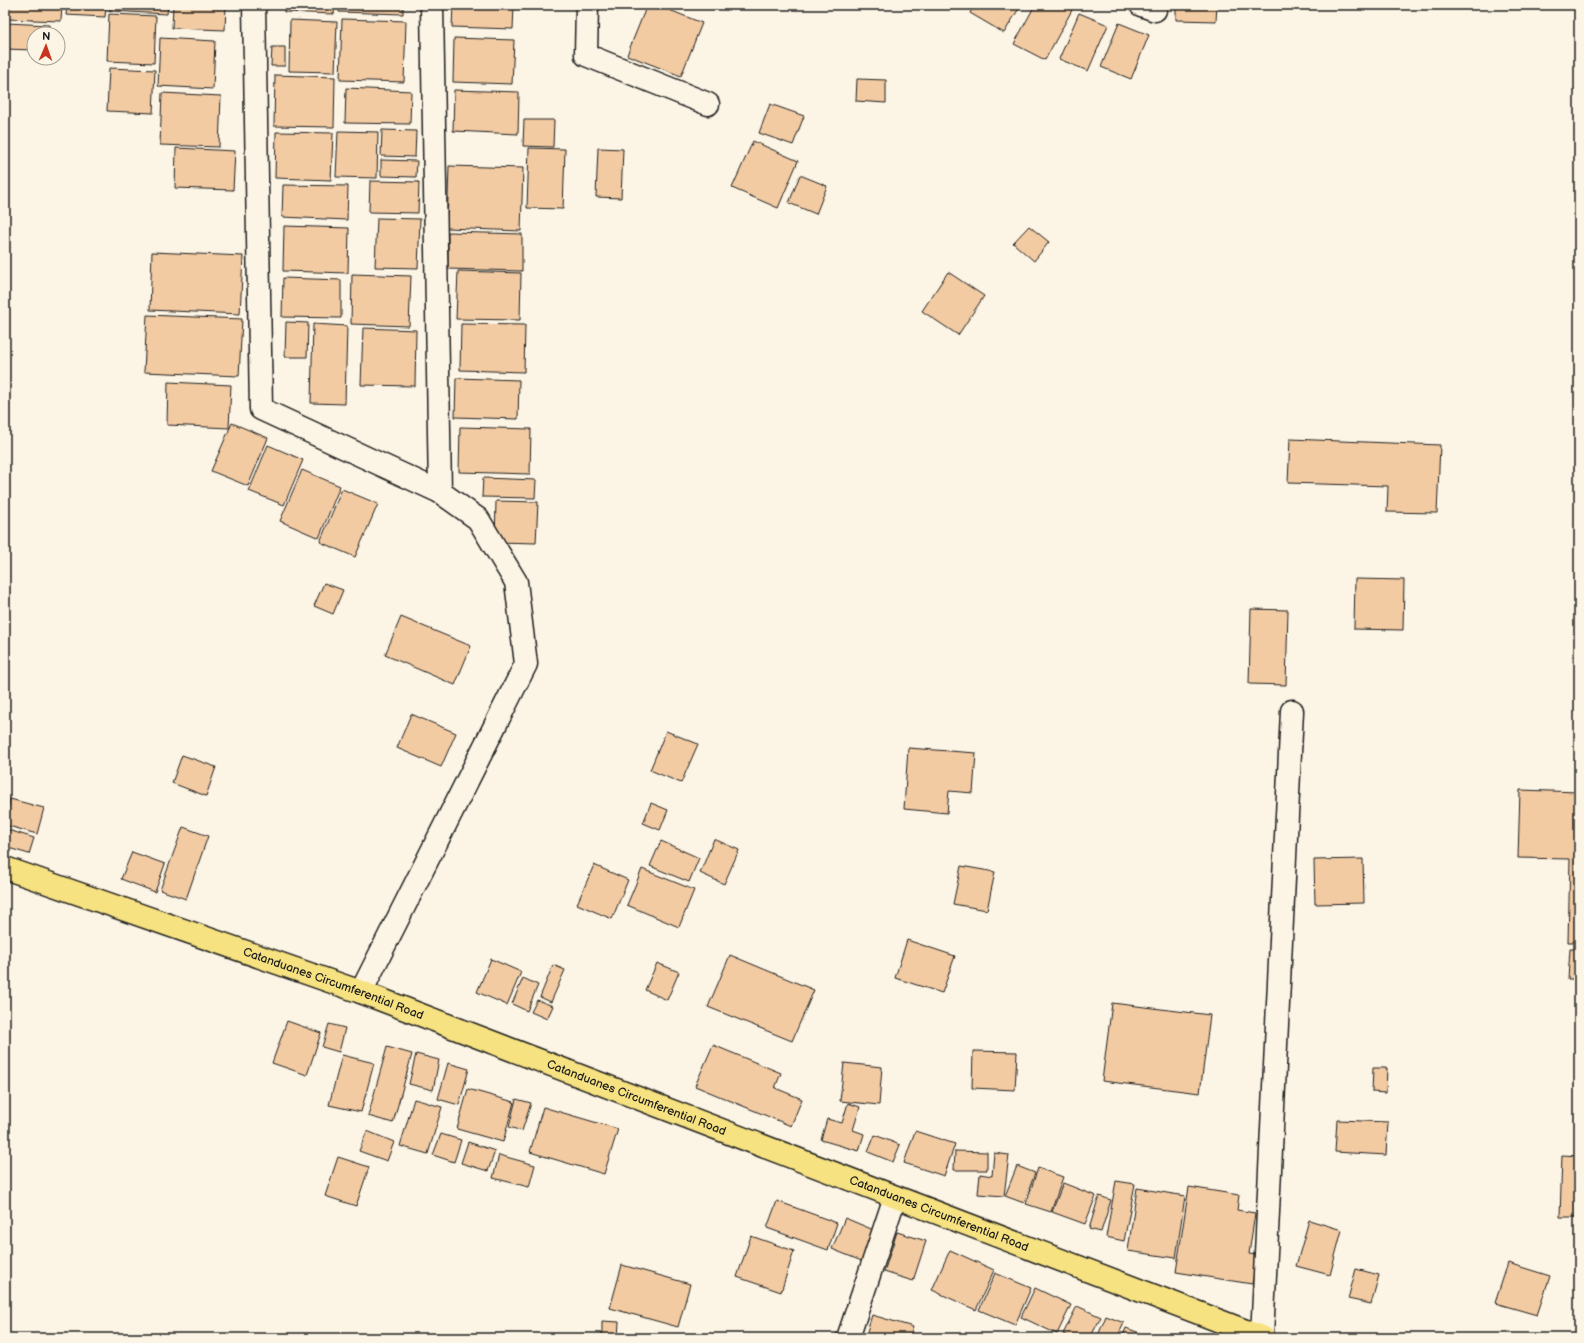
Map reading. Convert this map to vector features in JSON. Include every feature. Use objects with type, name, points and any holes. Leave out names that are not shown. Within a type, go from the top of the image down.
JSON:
[{"type":"main road","name":"Catanduanes Circumferential Road","points":[[5,868],[361,992],[1263,1338]]},
{"type":"street","points":[[254,5],[261,409],[440,492],[478,519],[516,582],[526,664],[361,992]]},
{"type":"street","points":[[432,5],[440,492]]},
{"type":"street","points":[[587,5],[586,55],[708,104]]},
{"type":"street","points":[[1141,5],[1155,10],[1155,5]]},
{"type":"street","points":[[1263,1338],[1292,711]]},
{"type":"street","points":[[848,1338],[895,1197]]},
{"type":"building","points":[[7,5],[62,5],[61,21],[7,19]]},
{"type":"building","points":[[67,5],[106,5],[105,17],[66,15]]},
{"type":"building","points":[[110,5],[168,5],[167,14],[110,11]]},
{"type":"building","points":[[173,5],[226,5],[225,30],[172,28]]},
{"type":"building","points":[[284,5],[335,5],[334,14],[284,12]]},
{"type":"building","points":[[339,5],[403,5],[403,14],[339,12]]},
{"type":"building","points":[[453,5],[514,5],[513,29],[452,27]]},
{"type":"building","points":[[647,5],[657,5],[702,23],[681,76],[627,55]]},
{"type":"building","points":[[974,5],[1021,5],[1004,33],[970,13]]},
{"type":"building","points":[[1035,5],[1063,5],[1072,10],[1045,60],[1014,44]]},
{"type":"building","points":[[1176,5],[1217,5],[1216,21],[1176,20]]},
{"type":"building","points":[[1079,13],[1108,25],[1088,71],[1059,59]]},
{"type":"building","points":[[109,14],[156,16],[154,63],[107,61]]},
{"type":"building","points":[[342,19],[406,21],[404,82],[340,80]]},
{"type":"building","points":[[290,20],[337,22],[335,72],[289,71]]},
{"type":"building","points":[[6,23],[49,25],[26,26],[26,50],[5,49]]},
{"type":"building","points":[[1119,23],[1149,35],[1131,79],[1101,67]]},
{"type":"building","points":[[160,38],[215,41],[213,89],[158,86]]},
{"type":"building","points":[[454,38],[514,40],[512,84],[453,82]]},
{"type":"building","points":[[272,47],[285,47],[285,66],[271,66]]},
{"type":"building","points":[[109,68],[155,70],[153,113],[107,111]]},
{"type":"building","points":[[275,75],[335,77],[334,127],[274,126]]},
{"type":"building","points":[[857,79],[886,80],[886,103],[856,101]]},
{"type":"building","points":[[346,88],[411,91],[410,124],[345,123]]},
{"type":"building","points":[[454,90],[519,92],[518,134],[453,131]]},
{"type":"building","points":[[162,93],[221,96],[219,147],[160,145]]},
{"type":"building","points":[[770,104],[804,116],[793,145],[759,133]]},
{"type":"building","points":[[524,120],[554,120],[553,147],[523,146]]},
{"type":"building","points":[[382,130],[416,131],[415,157],[381,156]]},
{"type":"building","points":[[338,131],[378,132],[377,178],[336,177]]},
{"type":"building","points":[[276,132],[333,133],[331,180],[275,178]]},
{"type":"building","points":[[753,141],[798,161],[778,208],[732,188]]},
{"type":"building","points":[[176,148],[235,151],[233,190],[175,188]]},
{"type":"building","points":[[529,148],[565,149],[563,209],[527,208]]},
{"type":"building","points":[[598,148],[623,149],[621,198],[596,197]]},
{"type":"building","points":[[381,160],[417,161],[416,177],[381,176]]},
{"type":"building","points":[[449,166],[523,168],[521,231],[447,228]]},
{"type":"building","points":[[800,175],[827,186],[816,214],[789,203]]},
{"type":"building","points":[[370,181],[419,182],[418,213],[369,212]]},
{"type":"building","points":[[283,185],[348,186],[347,220],[282,217]]},
{"type":"building","points":[[377,218],[420,219],[418,268],[375,267]]},
{"type":"building","points":[[284,226],[349,228],[348,273],[283,271]]},
{"type":"building","points":[[1029,226],[1049,242],[1034,261],[1013,243]]},
{"type":"building","points":[[448,232],[522,234],[522,271],[448,269]]},
{"type":"building","points":[[152,252],[243,256],[240,314],[150,310]]},
{"type":"building","points":[[458,271],[521,273],[520,320],[456,319]]},
{"type":"building","points":[[948,272],[984,296],[958,335],[922,311]]},
{"type":"building","points":[[352,274],[411,276],[409,326],[351,324]]},
{"type":"building","points":[[283,278],[341,280],[341,318],[282,317]]},
{"type":"building","points":[[147,315],[242,319],[239,376],[144,372]]},
{"type":"building","points":[[286,322],[308,323],[307,357],[285,357]]},
{"type":"building","points":[[313,324],[347,326],[345,404],[311,403]]},
{"type":"building","points":[[461,324],[525,325],[524,372],[460,370]]},
{"type":"building","points":[[363,328],[416,330],[415,386],[361,385]]},
{"type":"building","points":[[456,378],[519,380],[518,419],[455,417]]},
{"type":"building","points":[[168,382],[231,385],[229,428],[167,425]]},
{"type":"building","points":[[232,423],[268,438],[248,486],[211,471]]},
{"type":"building","points":[[460,427],[531,429],[530,474],[459,472]]},
{"type":"building","points":[[1290,439],[1440,445],[1437,513],[1387,512],[1388,486],[1288,483]]},
{"type":"building","points":[[268,445],[303,460],[284,505],[249,491]]},
{"type":"building","points":[[302,470],[340,486],[319,538],[280,521]]},
{"type":"building","points":[[483,478],[536,480],[535,498],[482,497]]},
{"type":"building","points":[[342,489],[378,504],[355,557],[320,542]]},
{"type":"building","points":[[496,501],[538,502],[536,543],[495,542]]},
{"type":"building","points":[[1355,579],[1404,580],[1403,630],[1354,629]]},
{"type":"building","points":[[324,583],[343,590],[333,614],[314,606]]},
{"type":"building","points":[[1251,609],[1288,610],[1286,685],[1249,684]]},
{"type":"building","points":[[401,617],[471,646],[455,685],[385,655]]},
{"type":"building","points":[[411,714],[456,733],[441,767],[397,748]]},
{"type":"building","points":[[666,731],[698,744],[681,783],[650,770]]},
{"type":"building","points":[[908,748],[976,753],[973,793],[949,791],[947,813],[904,809]]},
{"type":"building","points":[[182,755],[216,767],[206,796],[172,783]]},
{"type":"building","points":[[1520,790],[1579,792],[1579,942],[1568,942],[1570,859],[1518,858]]},
{"type":"building","points":[[10,799],[44,808],[37,834],[5,825]]},
{"type":"building","points":[[651,803],[668,810],[660,830],[643,823]]},
{"type":"building","points":[[183,827],[208,836],[186,899],[160,890]]},
{"type":"building","points":[[5,829],[34,838],[29,854],[5,847]]},
{"type":"building","points":[[714,839],[739,850],[724,884],[700,873]]},
{"type":"building","points":[[661,841],[699,858],[689,882],[650,866]]},
{"type":"building","points":[[132,852],[165,864],[155,892],[121,879]]},
{"type":"building","points":[[1363,859],[1364,903],[1315,904],[1314,860]]},
{"type":"building","points":[[594,865],[628,880],[612,919],[577,904]]},
{"type":"building","points":[[961,866],[995,872],[987,910],[953,904]]},
{"type":"building","points":[[642,869],[694,890],[679,927],[627,905]]},
{"type":"building","points":[[907,940],[955,956],[942,993],[895,978]]},
{"type":"building","points":[[1570,949],[1579,949],[1579,979],[1568,979]]},
{"type":"building","points":[[730,955],[814,990],[792,1041],[708,1007]]},
{"type":"building","points":[[491,959],[521,972],[507,1005],[477,992]]},
{"type":"building","points":[[657,963],[679,972],[667,1000],[645,990]]},
{"type":"building","points":[[553,965],[565,970],[551,1002],[540,997]]},
{"type":"building","points":[[523,978],[538,985],[527,1011],[512,1004]]},
{"type":"building","points":[[537,1000],[553,1006],[547,1019],[531,1012]]},
{"type":"building","points":[[1112,1003],[1210,1015],[1200,1093],[1102,1081]]},
{"type":"building","points":[[287,1021],[321,1033],[307,1075],[272,1063]]},
{"type":"building","points":[[329,1024],[345,1028],[339,1052],[322,1047]]},
{"type":"building","points":[[713,1045],[781,1073],[775,1088],[802,1099],[791,1126],[695,1086]]},
{"type":"building","points":[[387,1047],[412,1054],[393,1123],[368,1116]]},
{"type":"building","points":[[973,1051],[1017,1052],[1015,1090],[972,1088]]},
{"type":"building","points":[[416,1054],[439,1060],[433,1090],[409,1084]]},
{"type":"building","points":[[342,1055],[374,1063],[361,1112],[329,1105]]},
{"type":"building","points":[[448,1063],[469,1069],[459,1105],[438,1099]]},
{"type":"building","points":[[844,1063],[882,1067],[879,1105],[840,1101]]},
{"type":"building","points":[[1373,1068],[1387,1068],[1386,1093],[1372,1092]]},
{"type":"building","points":[[468,1089],[514,1102],[503,1142],[457,1129]]},
{"type":"building","points":[[414,1099],[442,1107],[428,1154],[400,1146]]},
{"type":"building","points":[[516,1099],[531,1103],[522,1131],[509,1127]]},
{"type":"building","points":[[848,1103],[860,1107],[853,1130],[864,1134],[859,1151],[821,1140],[827,1119],[842,1123]]},
{"type":"building","points":[[543,1107],[618,1129],[604,1174],[530,1152]]},
{"type":"building","points":[[1337,1120],[1388,1122],[1386,1155],[1335,1152]]},
{"type":"building","points":[[367,1131],[394,1142],[387,1161],[359,1151]]},
{"type":"building","points":[[915,1131],[955,1144],[944,1176],[904,1163]]},
{"type":"building","points":[[441,1134],[461,1140],[454,1162],[433,1155]]},
{"type":"building","points":[[875,1135],[900,1145],[893,1162],[868,1152]]},
{"type":"building","points":[[468,1142],[495,1151],[488,1171],[461,1163]]},
{"type":"building","points":[[955,1151],[987,1152],[987,1170],[954,1170]]},
{"type":"building","points":[[994,1153],[1009,1155],[1004,1196],[978,1194],[980,1174],[992,1176]]},
{"type":"building","points":[[499,1155],[535,1165],[529,1187],[493,1178]]},
{"type":"building","points":[[1562,1155],[1579,1156],[1579,1217],[1560,1217]]},
{"type":"building","points":[[338,1157],[369,1167],[356,1206],[325,1196]]},
{"type":"building","points":[[1017,1166],[1035,1173],[1024,1203],[1005,1196]]},
{"type":"building","points":[[1038,1168],[1063,1177],[1051,1212],[1026,1204]]},
{"type":"building","points":[[1116,1181],[1135,1184],[1124,1241],[1106,1237]]},
{"type":"building","points":[[1063,1183],[1096,1196],[1085,1224],[1052,1212]]},
{"type":"building","points":[[1189,1187],[1239,1195],[1237,1210],[1255,1213],[1249,1254],[1257,1255],[1252,1284],[1176,1272]]},
{"type":"building","points":[[1137,1188],[1185,1196],[1176,1258],[1128,1251]]},
{"type":"building","points":[[1099,1196],[1111,1200],[1101,1232],[1089,1229]]},
{"type":"building","points":[[777,1201],[837,1223],[828,1250],[767,1228]]},
{"type":"building","points":[[845,1218],[876,1231],[864,1262],[832,1249]]},
{"type":"building","points":[[1309,1220],[1342,1230],[1330,1275],[1296,1266]]},
{"type":"building","points":[[897,1232],[926,1241],[913,1281],[884,1272]]},
{"type":"building","points":[[751,1236],[794,1251],[781,1292],[737,1277]]},
{"type":"building","points":[[950,1250],[994,1270],[976,1310],[932,1290]]},
{"type":"building","points":[[1508,1263],[1550,1276],[1537,1315],[1495,1303]]},
{"type":"building","points":[[622,1265],[690,1284],[678,1327],[610,1308]]},
{"type":"building","points":[[1356,1269],[1379,1275],[1371,1304],[1348,1299]]},
{"type":"building","points":[[995,1273],[1031,1288],[1015,1325],[979,1310]]},
{"type":"building","points":[[1035,1288],[1071,1305],[1057,1334],[1021,1317]]},
{"type":"building","points":[[1077,1306],[1101,1317],[1090,1338],[1070,1338],[1063,1334]]},
{"type":"building","points":[[872,1315],[913,1327],[910,1338],[865,1338]]},
{"type":"building","points":[[1106,1316],[1124,1323],[1117,1338],[1097,1338]]},
{"type":"building","points":[[602,1321],[619,1322],[618,1338],[602,1338]]},
{"type":"building","points":[[1126,1328],[1148,1336],[1148,1338],[1122,1338]]}]
